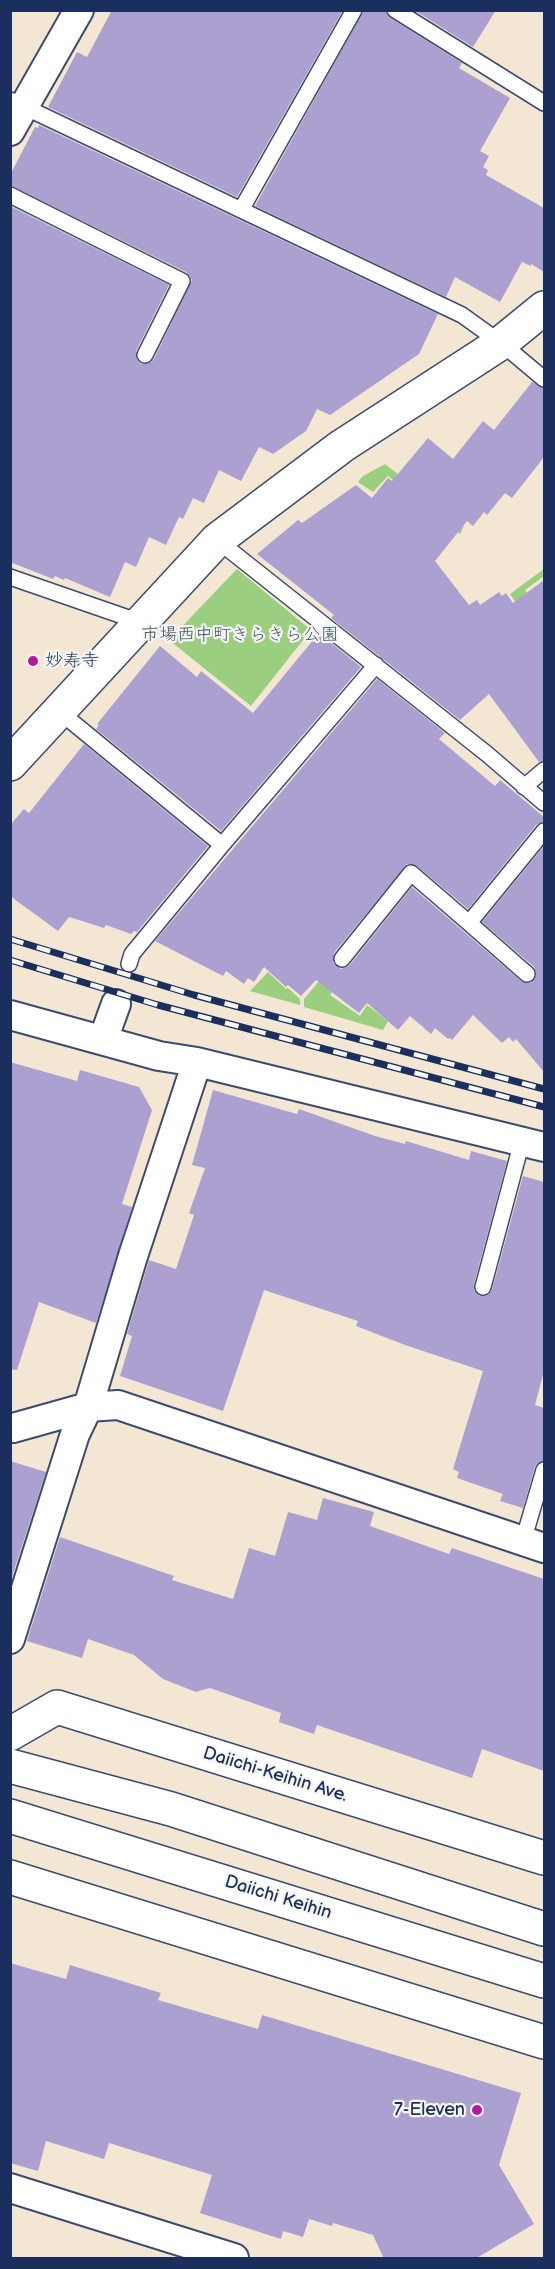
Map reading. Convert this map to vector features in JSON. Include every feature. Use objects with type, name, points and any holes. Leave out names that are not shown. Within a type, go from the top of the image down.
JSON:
[{"type":"main road","points":[[10,764],[217,540],[342,446],[501,343],[544,308]]},
{"type":"main road","name":"Daiichi-Keihin Ave.","points":[[10,1734],[57,1707],[544,1858]]},
{"type":"main road","points":[[10,1766],[171,1809],[544,1929]]},
{"type":"main road","name":"Daiichi Keihin","points":[[10,1816],[544,1982]]},
{"type":"main road","points":[[10,1877],[544,2042]]},
{"type":"street","points":[[10,131],[17,103],[79,10]]},
{"type":"street","points":[[103,1040],[116,1004]]},
{"type":"street","points":[[10,1015],[159,1056],[197,1062],[533,1144]]},
{"type":"street","points":[[10,1639],[75,1434],[88,1407],[197,1062]]},
{"type":"street","points":[[11,1426],[88,1407],[118,1405],[534,1545]]},
{"type":"street","points":[[10,2188],[234,2259]]},
{"type":"lane","points":[[241,210],[354,10]]},
{"type":"lane","points":[[395,10],[544,104]]},
{"type":"lane","points":[[17,103],[462,315],[501,343],[544,379]]},
{"type":"lane","points":[[10,195],[182,281],[146,355]]},
{"type":"lane","points":[[217,540],[376,665],[544,803]]},
{"type":"lane","points":[[10,577],[140,622]]},
{"type":"lane","points":[[129,964],[132,954],[222,845],[376,665]]},
{"type":"lane","points":[[60,712],[222,845]]},
{"type":"lane","points":[[524,787],[544,770]]},
{"type":"lane","points":[[468,923],[544,831]]},
{"type":"lane","points":[[342,959],[411,873],[527,974]]},
{"type":"lane","points":[[483,1287],[533,1144]]},
{"type":"lane","points":[[534,1545],[544,1470]]},
{"type":"green space","points":[[385,464],[464,526],[460,534],[388,476],[373,492],[358,482],[363,476]]},
{"type":"green space","name":"市場西中町きらきら公園","points":[[237,569],[311,630],[251,706],[169,640]]},
{"type":"green space","points":[[544,569],[544,576],[525,590],[535,605],[523,613],[510,594]]},
{"type":"green space","points":[[330,968],[343,975],[330,995],[360,1016],[367,1005],[388,1021],[383,1030],[304,1007],[304,999]]},
{"type":"green space","points":[[268,972],[300,999],[300,1005],[250,991]]},
{"type":"building","points":[[112,10],[343,10],[237,197],[48,107],[77,52],[87,57]]},
{"type":"building","points":[[364,10],[385,10],[390,18],[462,63],[459,68],[510,98],[480,151],[489,156],[483,167],[488,170],[486,175],[544,208],[544,272],[531,264],[531,266],[522,262],[500,302],[455,277],[446,297],[255,206]]},
{"type":"building","points":[[414,10],[496,10],[473,47]]},
{"type":"building","points":[[39,125],[438,314],[419,354],[330,415],[317,409],[306,431],[273,454],[259,447],[241,481],[219,470],[204,503],[193,498],[183,519],[179,517],[166,545],[149,537],[136,567],[125,562],[110,597],[65,578],[64,580],[55,576],[53,579],[10,562],[10,206],[169,285],[136,351],[137,360],[141,364],[150,363],[154,359],[192,280],[186,272],[10,185],[10,175],[35,127],[38,128]]},
{"type":"building","points":[[532,382],[544,388],[544,457],[512,498],[505,493],[487,515],[484,512],[473,526],[467,521],[435,561],[469,605],[477,600],[480,605],[499,592],[502,596],[506,593],[513,603],[544,580],[544,761],[539,762],[489,694],[460,720],[331,618],[334,615],[257,554],[298,520],[302,523],[356,485],[372,498],[388,478],[392,481],[428,438],[453,459],[483,421],[494,430]]},
{"type":"building","points":[[319,633],[361,667],[221,831],[96,729],[99,725],[97,724],[160,646],[197,677],[201,671],[253,713]]},
{"type":"building","points":[[377,679],[445,733],[439,739],[495,786],[500,780],[544,817],[544,821],[536,825],[468,909],[417,866],[407,864],[334,953],[333,963],[341,969],[349,966],[412,887],[521,981],[531,983],[536,976],[534,967],[482,922],[544,846],[544,1072],[516,1039],[513,1042],[509,1037],[502,1043],[473,1015],[452,1040],[435,1028],[431,1034],[410,1016],[398,1030],[367,1003],[359,1013],[316,980],[301,996],[288,985],[286,987],[264,967],[254,982],[248,978],[244,984],[226,971],[223,976],[155,941]]},
{"type":"building","points":[[84,744],[208,846],[137,932],[134,931],[131,934],[106,925],[104,928],[69,917],[58,931],[10,896],[10,825],[24,809],[29,813]]},
{"type":"building","points":[[10,1062],[77,1081],[80,1070],[139,1087],[152,1110],[122,1204],[132,1207],[96,1323],[39,1302],[17,1370],[10,1369]]},
{"type":"building","points":[[213,1090],[297,1114],[299,1109],[375,1136],[405,1144],[406,1141],[469,1160],[471,1151],[507,1161],[474,1284],[474,1290],[480,1296],[486,1296],[492,1290],[523,1176],[544,1182],[544,1371],[535,1405],[544,1408],[544,1461],[535,1467],[523,1508],[500,1501],[503,1494],[457,1478],[459,1472],[453,1469],[483,1371],[356,1326],[358,1321],[264,1290],[223,1411],[120,1376],[132,1336],[127,1334],[149,1260],[176,1269],[194,1215],[189,1213],[205,1168],[192,1165]]},
{"type":"building","points":[[10,1461],[46,1472],[10,1583]]},
{"type":"building","points":[[323,1498],[374,1512],[370,1526],[449,1554],[452,1548],[544,1579],[544,1771],[482,1749],[472,1778],[317,1725],[314,1734],[279,1722],[281,1713],[210,1688],[196,1692],[163,1679],[134,1655],[88,1639],[82,1658],[27,1641],[60,1537],[174,1576],[172,1580],[233,1599],[249,1548],[275,1556],[288,1512],[317,1520]]},
{"type":"building","points":[[10,1963],[66,1979],[70,1965],[161,1993],[158,2000],[258,2029],[262,2015],[521,2093],[499,2165],[534,2224],[475,2259],[384,2259],[373,2235],[333,2223],[332,2226],[309,2219],[303,2237],[283,2231],[281,2239],[200,2213],[212,2175],[109,2143],[104,2159],[46,2141],[38,2171],[10,2163]]},
{"type":"railway","points":[[10,939],[194,995],[544,1089]]},
{"type":"railway","points":[[10,960],[158,1005],[544,1107]]},
{"type":"place","name":"妙寿寺","points":[[33,661]]},
{"type":"place","name":"7-Eleven","points":[[477,2110]]}]
